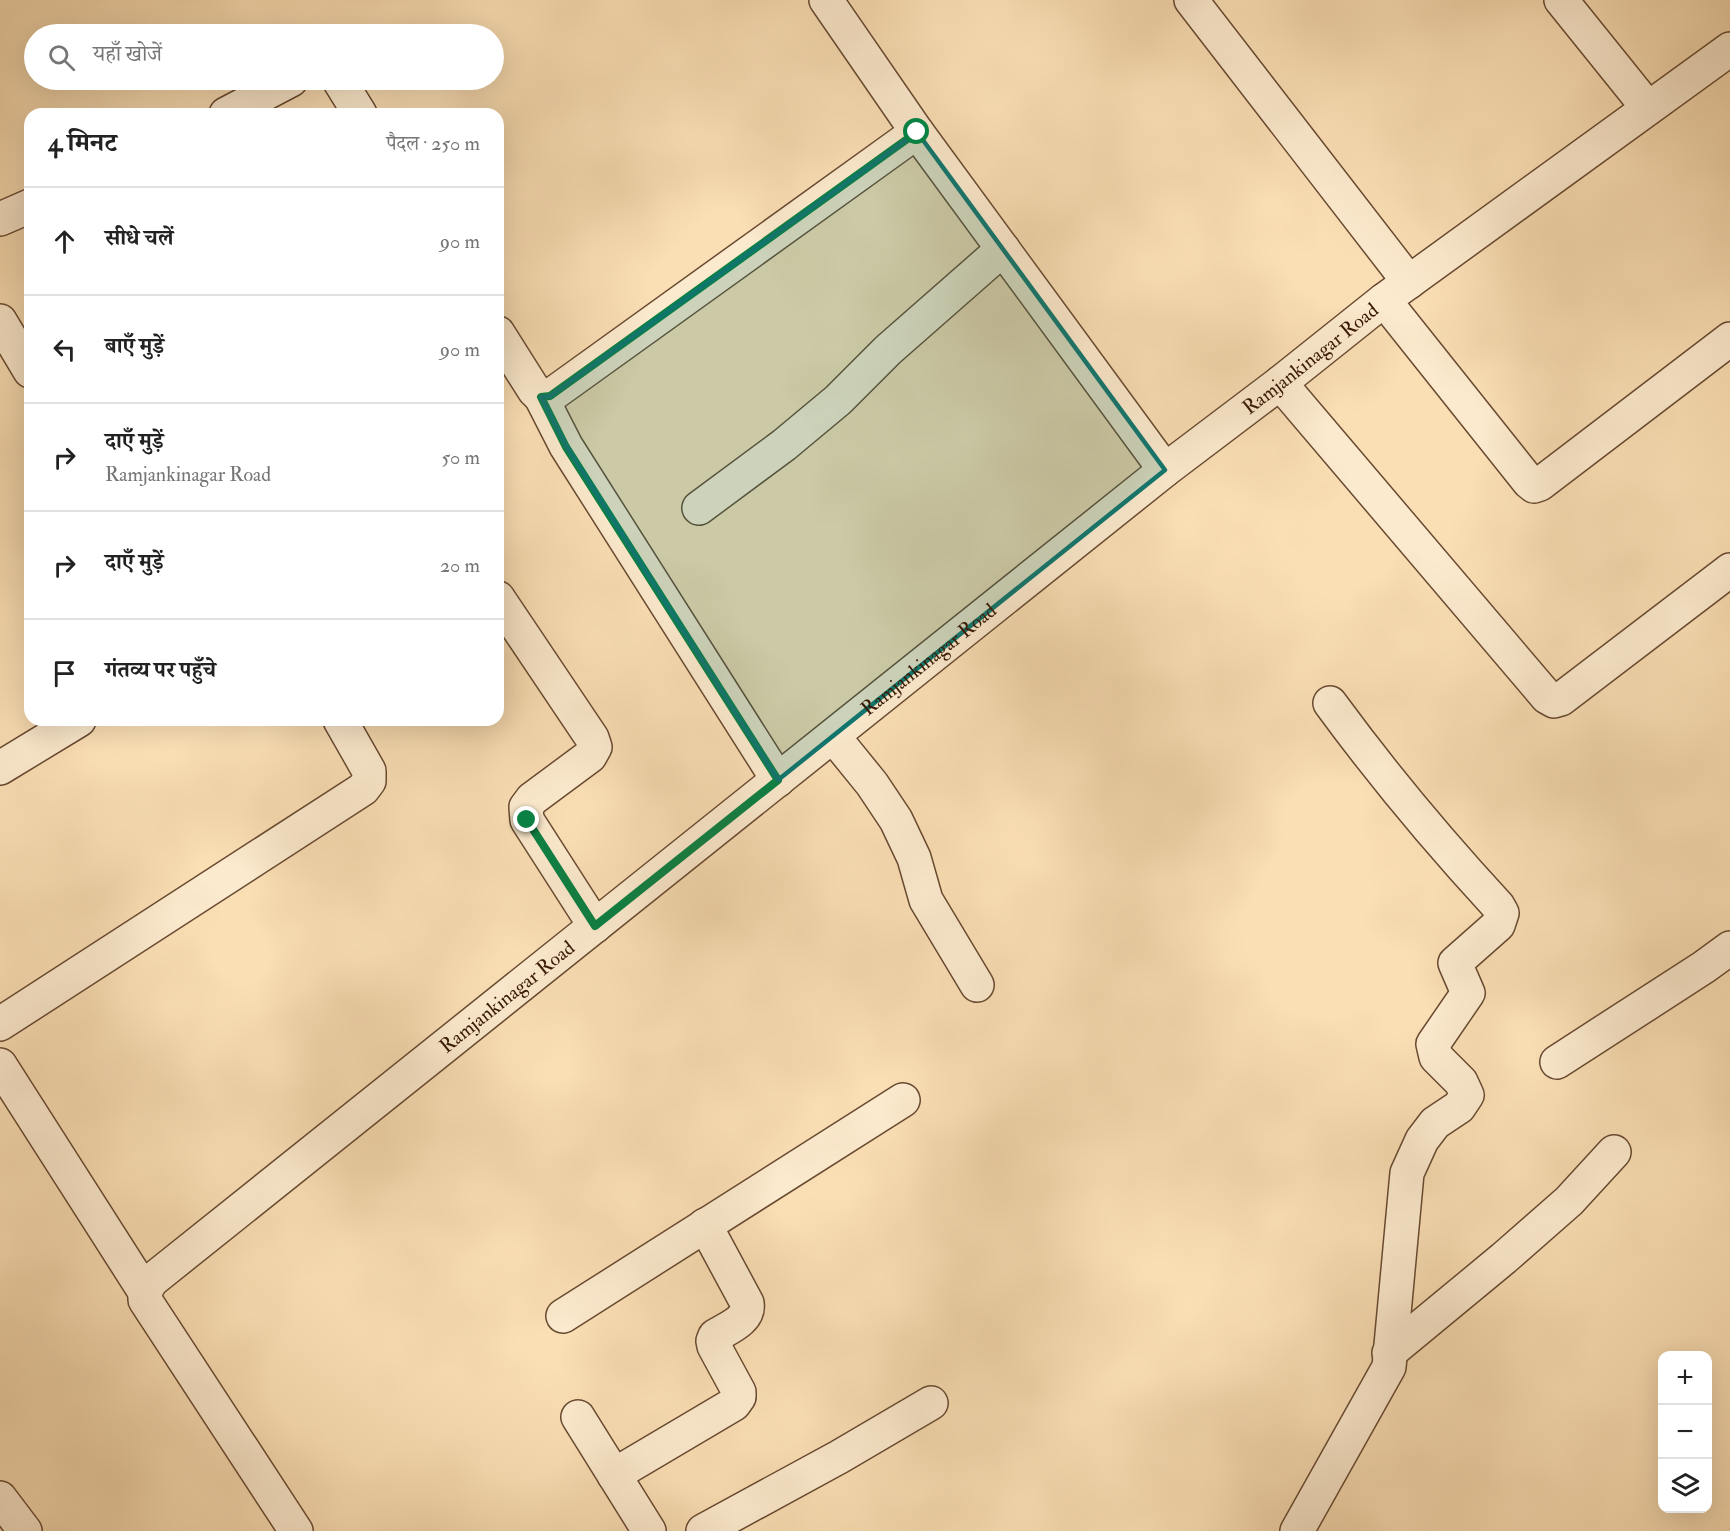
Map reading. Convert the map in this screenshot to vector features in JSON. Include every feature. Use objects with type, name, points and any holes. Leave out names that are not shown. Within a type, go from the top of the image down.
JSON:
[{"type":"street","points":[[1191,0],[1397,291],[1528,482],[1534,486],[1540,484],[1730,339]]},
{"type":"street","points":[[1561,0],[1648,108]]},
{"type":"street","points":[[837,4],[917,132],[1165,470]]},
{"type":"street","name":"Ramjankinagar Road","points":[[145,1292],[151,1281],[1165,470],[1397,291],[1730,50]]},
{"type":"street","points":[[237,108],[272,90]]},
{"type":"street","points":[[345,90],[356,108]]},
{"type":"street","points":[[541,397],[550,396],[917,132]]},
{"type":"street","points":[[0,219],[24,209]]},
{"type":"street","points":[[699,508],[784,445],[838,400],[888,350],[1003,249]]},
{"type":"street","points":[[0,321],[24,361]]},
{"type":"street","points":[[504,342],[534,390],[541,397],[566,447],[778,780]]},
{"type":"street","points":[[1280,383],[1539,688],[1554,701],[1561,699],[1730,570]]},
{"type":"street","points":[[504,607],[592,738],[595,747],[590,756],[532,799],[526,807],[527,820],[595,926]]},
{"type":"street","points":[[1297,1531],[1389,1367],[1407,1173],[1422,1140],[1435,1123],[1459,1107],[1467,1095],[1461,1082],[1436,1057],[1432,1044],[1468,993],[1468,987],[1455,963],[1498,925],[1502,913],[1377,767],[1330,703]]},
{"type":"street","points":[[0,768],[69,726]]},
{"type":"street","points":[[0,1024],[363,789],[369,781],[369,771],[343,726]]},
{"type":"street","points":[[832,736],[872,784],[896,820],[914,858],[926,900],[977,985]]},
{"type":"street","points":[[1557,1062],[1730,948]]},
{"type":"street","points":[[0,1065],[145,1292],[145,1300],[296,1531]]},
{"type":"street","points":[[563,1316],[903,1100]]},
{"type":"street","points":[[1389,1353],[1569,1202],[1614,1152]]},
{"type":"street","points":[[614,1475],[734,1404],[739,1397],[739,1392],[713,1341],[715,1336],[745,1317],[748,1311],[747,1304],[705,1225]]},
{"type":"street","points":[[703,1531],[839,1457],[931,1403]]},
{"type":"street","points":[[578,1417],[649,1531]]},
{"type":"street","points":[[0,1498],[25,1531]]},
{"type":"highlighted area","points":[[917,132],[1165,470],[778,780],[566,446],[541,397],[550,396]]},
{"type":"route","points":[[527,820],[595,926],[778,780],[566,447],[541,397],[550,396],[917,132]]}]
